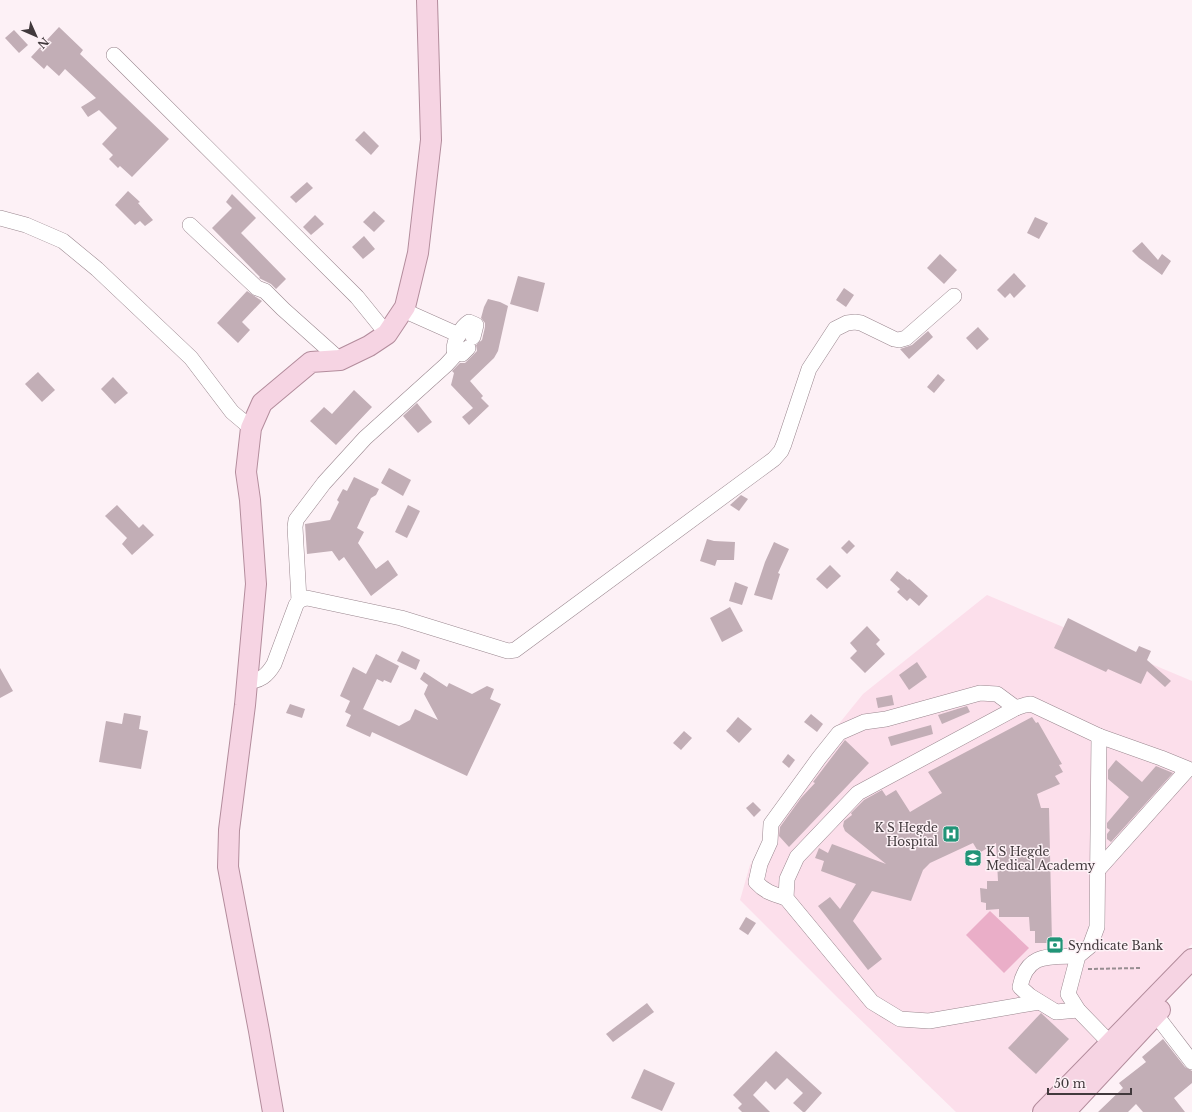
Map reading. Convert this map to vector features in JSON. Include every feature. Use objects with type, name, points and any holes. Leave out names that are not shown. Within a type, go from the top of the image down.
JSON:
[{"type":"main road","points":[[273,1112],[260,1031],[228,867],[229,830],[247,682],[256,584],[250,500],[246,472],[251,428],[262,403],[311,362],[340,360],[369,346],[388,334],[405,307],[418,253],[431,140],[427,0]]},
{"type":"main road","points":[[1065,1112],[1156,1015],[1169,992],[1192,959]]},
{"type":"main road","points":[[1043,1112],[1110,1043],[1169,992],[1192,977]]},
{"type":"street","points":[[114,56],[357,297],[388,334]]},
{"type":"street","points":[[0,218],[26,225],[63,241],[97,269],[191,358],[232,412],[251,428]]},
{"type":"street","points":[[190,224],[257,288],[265,291],[340,360]]},
{"type":"street","points":[[299,600],[307,598],[401,618],[508,651],[515,650],[774,459],[781,451],[784,444],[802,391],[805,376],[835,329],[847,323],[861,323],[899,340],[906,338],[954,296]]},
{"type":"street","points":[[247,682],[259,680],[269,672],[274,664],[299,600],[295,527],[296,520],[324,483],[365,438],[446,365],[464,343],[403,310]]},
{"type":"street","points":[[1016,708],[997,694],[980,693],[886,719],[864,722],[839,733],[771,824],[770,842],[760,864],[756,882],[763,890],[773,895],[786,898],[872,1002],[900,1019],[929,1021],[1039,1002]]},
{"type":"street","points":[[786,898],[787,879],[797,856],[858,793],[1024,704],[1031,704],[1099,736],[1161,758],[1190,765],[1097,871]]},
{"type":"street","points":[[1099,736],[1097,927],[1090,946],[1076,962],[1068,994],[1078,1010],[1110,1043]]},
{"type":"street","points":[[1076,962],[1040,957],[1033,962],[1022,976],[1020,987],[1030,996],[1056,1012],[1078,1010]]},
{"type":"street","points":[[1156,1015],[1192,1062]]},
{"type":"path","points":[[1076,962],[1142,968]]},
{"type":"shaded area","name":"K S Hegde Medical Academy","points":[[987,595],[1192,681],[1192,944],[1030,1112],[956,1112],[839,999],[740,900],[750,865],[825,741],[863,694]]},
{"type":"shaded area","points":[[990,911],[1029,948],[1004,973],[966,935]]},
{"type":"building","points":[[59,27],[83,50],[80,54],[169,139],[132,177],[120,166],[118,168],[109,159],[113,155],[102,144],[117,128],[99,110],[88,117],[81,107],[96,98],[65,69],[59,76],[47,65],[44,69],[31,57]]},
{"type":"building","points":[[14,30],[28,45],[19,53],[5,38]]},
{"type":"building","points":[[364,131],[379,146],[371,155],[355,140]]},
{"type":"building","points":[[307,182],[313,188],[296,203],[290,197]]},
{"type":"building","points":[[128,191],[140,202],[138,203],[153,220],[145,226],[140,221],[135,225],[115,205]]},
{"type":"building","points":[[232,194],[256,218],[241,233],[286,279],[276,289],[271,284],[259,278],[260,277],[212,228],[232,208],[226,202]]},
{"type":"building","points":[[374,211],[385,221],[374,232],[363,222]]},
{"type":"building","points":[[315,215],[324,224],[311,235],[303,227]]},
{"type":"building","points":[[1035,217],[1048,223],[1039,239],[1027,233]]},
{"type":"building","points":[[364,236],[375,249],[363,259],[352,247]]},
{"type":"building","points":[[1142,242],[1158,260],[1162,254],[1171,261],[1162,275],[1132,251]]},
{"type":"building","points":[[940,254],[957,270],[944,284],[927,268]]},
{"type":"building","points":[[1014,273],[1026,286],[1014,298],[1010,293],[1005,298],[997,290]]},
{"type":"building","points":[[518,276],[545,283],[538,312],[510,304]]},
{"type":"building","points":[[844,288],[854,295],[846,307],[836,300]]},
{"type":"building","points":[[247,291],[262,301],[242,322],[250,330],[238,343],[217,323]]},
{"type":"building","points":[[488,299],[508,306],[498,351],[494,358],[470,381],[483,396],[481,398],[489,406],[469,425],[462,417],[473,408],[451,385],[454,373],[452,371],[460,363],[465,363],[477,351],[476,345],[482,340],[485,327],[485,323],[481,318]]},
{"type":"building","points":[[978,327],[989,339],[977,350],[966,338]]},
{"type":"building","points":[[928,331],[933,337],[909,359],[900,349],[912,345]]},
{"type":"building","points":[[38,372],[55,390],[42,402],[25,384]]},
{"type":"building","points":[[938,374],[945,380],[934,393],[927,387]]},
{"type":"building","points":[[113,377],[128,393],[115,404],[101,389]]},
{"type":"building","points":[[354,390],[372,407],[336,445],[310,421],[324,407],[332,414]]},
{"type":"building","points":[[417,403],[432,422],[418,433],[403,416]]},
{"type":"building","points":[[389,468],[411,480],[403,496],[381,483]]},
{"type":"building","points":[[354,477],[379,489],[376,495],[371,498],[357,528],[364,532],[358,543],[376,569],[388,560],[398,575],[371,596],[344,557],[339,561],[332,551],[307,554],[305,524],[330,520],[339,502],[337,500],[343,489],[347,491]]},
{"type":"building","points":[[741,495],[748,499],[739,511],[730,505]]},
{"type":"building","points":[[117,505],[139,528],[143,524],[154,535],[132,555],[122,544],[127,538],[105,516]]},
{"type":"building","points":[[408,505],[420,511],[407,538],[395,532]]},
{"type":"building","points":[[707,539],[714,541],[735,542],[734,560],[717,560],[715,566],[700,561]]},
{"type":"building","points":[[849,540],[855,546],[847,554],[841,548]]},
{"type":"building","points":[[774,542],[789,549],[778,573],[780,574],[772,600],[754,595],[765,562]]},
{"type":"building","points":[[830,565],[841,576],[827,589],[816,579]]},
{"type":"building","points":[[897,571],[908,580],[909,579],[928,596],[919,606],[910,598],[907,601],[897,592],[900,589],[890,580]]},
{"type":"building","points":[[735,582],[748,587],[742,605],[729,601]]},
{"type":"building","points":[[730,607],[743,631],[722,642],[710,618]]},
{"type":"building","points":[[1068,618],[1136,652],[1139,646],[1151,651],[1147,660],[1171,681],[1165,687],[1147,671],[1141,684],[1108,669],[1106,672],[1054,648]]},
{"type":"building","points":[[867,626],[880,640],[876,644],[885,654],[865,673],[850,658],[857,651],[850,643]]},
{"type":"building","points":[[402,651],[420,660],[416,670],[397,661]]},
{"type":"building","points":[[376,654],[399,666],[391,683],[384,680],[383,682],[377,679],[363,709],[399,726],[410,720],[415,709],[438,720],[424,694],[428,685],[420,679],[424,672],[447,687],[449,683],[472,694],[487,686],[494,689],[490,699],[501,704],[467,776],[372,732],[370,737],[346,726],[351,715],[345,712],[350,701],[340,696],[353,667],[366,674]]},
{"type":"building","points":[[917,662],[927,677],[909,690],[899,675]]},
{"type":"building","points":[[0,668],[13,691],[0,698]]},
{"type":"building","points":[[892,695],[894,705],[878,708],[876,698]]},
{"type":"building","points":[[290,704],[305,709],[302,718],[286,713]]},
{"type":"building","points":[[967,706],[970,712],[942,724],[938,715]]},
{"type":"building","points":[[124,713],[141,716],[139,729],[148,731],[141,769],[99,762],[106,721],[122,724]]},
{"type":"building","points":[[811,714],[823,724],[817,732],[804,722]]},
{"type":"building","points":[[738,717],[752,729],[739,743],[726,731]]},
{"type":"building","points":[[1032,717],[1036,723],[1038,722],[1062,764],[1059,765],[1063,772],[1055,776],[1060,784],[1037,794],[1041,808],[1049,808],[1052,943],[1035,943],[1035,931],[1030,931],[1029,917],[999,917],[999,909],[986,910],[986,903],[981,902],[980,888],[987,889],[987,881],[998,881],[996,843],[979,853],[973,843],[930,863],[923,870],[911,901],[872,891],[853,921],[882,959],[868,970],[818,906],[830,897],[840,909],[856,884],[821,871],[824,861],[815,858],[819,848],[828,853],[832,844],[886,864],[845,831],[843,826],[844,821],[852,815],[851,813],[864,800],[882,790],[886,796],[896,790],[910,812],[942,793],[928,772]]},
{"type":"building","points":[[931,725],[933,734],[891,746],[888,737]]},
{"type":"building","points":[[684,731],[692,738],[681,750],[673,743]]},
{"type":"building","points":[[845,740],[869,763],[789,847],[779,836],[780,827],[801,798],[815,783],[813,782]]},
{"type":"building","points":[[788,754],[795,760],[789,768],[782,762]]},
{"type":"building","points":[[1116,760],[1142,782],[1156,766],[1173,773],[1111,842],[1107,839],[1107,834],[1110,830],[1107,828],[1107,823],[1129,797],[1108,779],[1108,770]]},
{"type":"building","points":[[753,802],[761,810],[754,817],[746,808]]},
{"type":"building","points":[[746,917],[756,923],[748,935],[739,929]]},
{"type":"building","points":[[647,1003],[654,1012],[613,1042],[606,1034]]},
{"type":"building","points":[[1041,1013],[1069,1039],[1036,1074],[1008,1048]]},
{"type":"building","points":[[1163,1039],[1185,1067],[1192,1071],[1192,1083],[1174,1098],[1185,1112],[1143,1112],[1136,1104],[1128,1112],[1098,1112],[1123,1088],[1119,1083],[1146,1062],[1142,1057]]},
{"type":"building","points":[[776,1051],[822,1093],[805,1112],[803,1112],[793,1103],[803,1093],[787,1078],[775,1090],[766,1081],[753,1095],[770,1112],[742,1112],[738,1108],[742,1104],[733,1095]]},
{"type":"building","points":[[644,1069],[675,1083],[662,1111],[631,1098]]},
{"type":"place","name":"K S Hegde Hospital","points":[[951,834]]},
{"type":"place","name":"K S Hegde Medical Academy","points":[[973,858]]},
{"type":"place","name":"Syndicate Bank","points":[[1055,945]]}]
